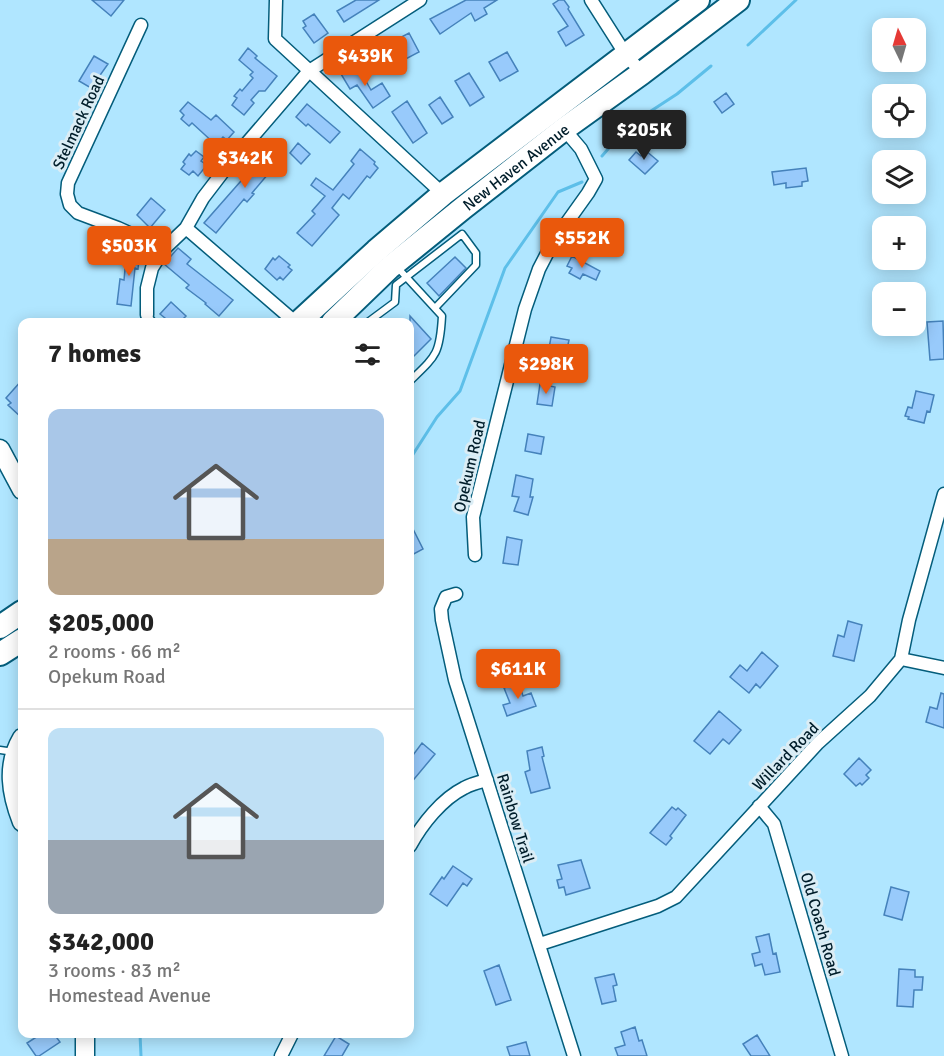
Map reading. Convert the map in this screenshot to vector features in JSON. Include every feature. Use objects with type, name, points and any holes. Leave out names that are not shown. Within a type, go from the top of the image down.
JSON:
[{"type":"highway","name":"New Haven Avenue","points":[[303,318],[443,194],[698,0]]},
{"type":"highway","name":"New Haven Avenue","points":[[338,318],[456,226],[564,129],[738,0]]},
{"type":"highway","points":[[0,627],[18,615]]},
{"type":"highway","points":[[0,654],[18,643]]},
{"type":"main road","points":[[0,450],[18,483]]},
{"type":"main road","points":[[13,746],[11,774],[18,810]]},
{"type":"main road","points":[[85,1038],[86,1056]]},
{"type":"street","points":[[276,0],[275,39],[443,194]]},
{"type":"street","points":[[150,318],[147,288],[152,268],[164,249],[186,228],[203,198],[229,164],[309,71],[420,0]]},
{"type":"street","points":[[591,0],[626,55],[642,73]]},
{"type":"street","name":"Stelmack Road","points":[[141,25],[68,183],[67,194],[70,206],[78,213],[164,249]]},
{"type":"street","name":"Opekum Road","points":[[475,555],[473,517],[525,309],[538,269],[596,179],[581,149],[564,129]]},
{"type":"street","points":[[186,228],[289,318]]},
{"type":"street","points":[[944,494],[909,620],[902,659],[944,668]]},
{"type":"street","name":"Rainbow Trail","points":[[456,594],[446,597],[441,609],[447,651],[505,843],[540,944],[574,1056]]},
{"type":"street","name":"Willard Road","points":[[540,944],[658,906],[676,897],[818,743],[870,696],[902,659]]},
{"type":"street","points":[[414,838],[444,803],[464,788],[486,780]]},
{"type":"street","name":"Old Coach Road","points":[[759,806],[774,824],[842,1056]]},
{"type":"street","points":[[281,1056],[290,1038]]},
{"type":"lane","points":[[435,308],[476,265],[476,253],[456,226]]},
{"type":"lane","points":[[373,318],[395,302],[396,285],[401,271],[442,316],[441,336],[435,356],[414,377]]},
{"type":"building","points":[[92,0],[124,0],[111,16]]},
{"type":"building","points":[[356,0],[379,0],[344,22],[337,11]]},
{"type":"building","points":[[466,0],[497,0],[484,8],[487,14],[475,21],[471,13],[440,34],[430,19]]},
{"type":"building","points":[[564,0],[569,7],[568,9],[584,35],[566,46],[558,32],[568,26],[553,4]]},
{"type":"building","points":[[314,14],[328,33],[314,43],[303,28],[306,26],[303,21]]},
{"type":"building","points":[[409,33],[419,52],[402,61],[401,58],[384,71],[377,63],[396,48],[392,42]]},
{"type":"building","points":[[248,48],[257,56],[255,58],[277,76],[265,91],[259,91],[251,100],[254,103],[244,115],[232,105],[237,98],[234,96],[240,89],[242,91],[253,78],[250,75],[253,72],[239,60]]},
{"type":"building","points":[[507,52],[518,71],[500,81],[489,62]]},
{"type":"building","points":[[94,56],[108,64],[91,88],[79,81]]},
{"type":"building","points":[[354,66],[355,69],[358,67],[371,90],[382,83],[390,96],[373,108],[357,85],[350,89],[341,74]]},
{"type":"building","points":[[469,73],[484,97],[470,106],[455,81]]},
{"type":"building","points":[[726,93],[734,104],[722,113],[714,102]]},
{"type":"building","points":[[440,97],[453,117],[442,124],[429,105]]},
{"type":"building","points":[[407,101],[427,133],[413,143],[392,112]]},
{"type":"building","points":[[188,102],[211,120],[216,115],[234,132],[227,140],[223,137],[216,145],[192,123],[189,126],[181,119],[184,115],[180,111]]},
{"type":"building","points":[[307,104],[340,132],[330,143],[296,117]]},
{"type":"building","points":[[298,143],[310,154],[301,164],[290,153]]},
{"type":"building","points":[[275,146],[285,154],[252,193],[254,194],[247,202],[244,199],[216,233],[204,223],[269,149]]},
{"type":"building","points":[[360,149],[375,162],[378,168],[370,178],[367,176],[349,199],[343,194],[332,208],[339,215],[312,246],[297,233],[315,214],[312,211],[325,196],[311,185],[316,178],[333,190],[354,164],[351,161]]},
{"type":"building","points":[[645,150],[658,161],[645,174],[629,160],[636,152],[641,156]]},
{"type":"building","points":[[196,151],[204,157],[201,161],[207,165],[198,176],[193,171],[189,175],[181,169],[189,154],[191,156]]},
{"type":"building","points":[[806,168],[808,181],[802,182],[802,186],[786,188],[786,183],[774,185],[772,172]]},
{"type":"building","points":[[151,198],[165,210],[150,228],[137,215]]},
{"type":"building","points":[[595,223],[611,230],[605,242],[603,240],[600,245],[588,239]]},
{"type":"building","points":[[127,248],[140,249],[138,269],[135,268],[131,306],[117,304],[120,279],[124,280]]},
{"type":"building","points":[[178,248],[191,259],[187,264],[233,300],[219,316],[186,288],[189,285],[164,264]]},
{"type":"building","points":[[279,256],[290,265],[288,267],[292,270],[283,280],[280,277],[277,280],[265,269],[273,258],[275,260]]},
{"type":"building","points":[[572,256],[600,271],[596,280],[583,274],[580,279],[569,273],[572,268],[567,266]]},
{"type":"building","points":[[455,257],[466,268],[439,296],[427,283]]},
{"type":"building","points":[[171,302],[186,316],[184,318],[165,318],[160,314]]},
{"type":"building","points":[[414,320],[431,339],[414,356]]},
{"type":"building","points":[[943,321],[944,359],[930,360],[927,322]]},
{"type":"building","points":[[551,337],[569,340],[564,363],[550,360],[551,355],[548,354]]},
{"type":"building","points":[[18,384],[18,414],[8,405],[11,403],[6,398]]},
{"type":"building","points":[[540,384],[555,387],[552,406],[537,404]]},
{"type":"building","points":[[916,391],[934,395],[930,412],[927,411],[924,423],[905,416],[908,407],[912,408]]},
{"type":"building","points":[[528,434],[544,437],[541,454],[525,451]]},
{"type":"building","points":[[516,475],[533,479],[530,497],[533,497],[528,515],[514,511],[519,497],[512,496]]},
{"type":"building","points":[[414,531],[423,549],[414,554]]},
{"type":"building","points":[[507,537],[522,540],[518,565],[503,563]]},
{"type":"building","points":[[848,621],[862,625],[854,661],[833,656],[838,635],[844,637]]},
{"type":"building","points":[[762,652],[778,666],[760,688],[756,684],[749,693],[730,677],[740,665],[747,671]]},
{"type":"building","points":[[519,683],[523,696],[531,693],[536,706],[507,716],[503,705],[510,703],[504,688]]},
{"type":"building","points":[[941,693],[944,694],[944,728],[926,722],[930,707],[937,709]]},
{"type":"building","points":[[719,711],[741,730],[729,744],[723,739],[710,754],[694,741]]},
{"type":"building","points":[[422,743],[435,754],[414,779],[414,754]]},
{"type":"building","points":[[542,747],[544,756],[542,757],[550,788],[531,793],[525,772],[530,770],[527,751]]},
{"type":"building","points":[[859,758],[871,770],[866,775],[869,778],[862,785],[860,783],[856,786],[844,774]]},
{"type":"building","points":[[672,807],[676,810],[678,808],[686,815],[666,845],[650,833]]},
{"type":"building","points":[[581,860],[590,888],[566,895],[564,887],[559,888],[557,880],[562,879],[558,865]]},
{"type":"building","points":[[453,866],[472,879],[467,886],[463,883],[447,906],[430,894]]},
{"type":"building","points":[[891,887],[909,892],[902,920],[884,915]]},
{"type":"building","points":[[769,934],[780,972],[765,975],[762,964],[755,966],[752,954],[760,952],[756,937]]},
{"type":"building","points":[[499,965],[511,1000],[496,1005],[484,971]]},
{"type":"building","points":[[899,969],[915,970],[915,977],[923,977],[922,990],[914,990],[913,1007],[897,1006]]},
{"type":"building","points":[[614,974],[617,985],[613,986],[616,1001],[602,1004],[595,978]]},
{"type":"building","points":[[635,1027],[647,1056],[618,1056],[615,1048],[625,1045],[621,1032]]},
{"type":"building","points":[[757,1035],[770,1056],[751,1056],[743,1044]]},
{"type":"building","points":[[35,1038],[57,1038],[60,1042],[39,1056],[36,1056],[27,1043]]},
{"type":"building","points":[[335,1038],[349,1044],[342,1056],[324,1056]]},
{"type":"building","points":[[526,1042],[530,1056],[510,1056],[507,1047]]},
{"type":"waterway","points":[[748,45],[796,0]]},
{"type":"waterway","points":[[602,156],[628,126],[677,94],[711,66]]},
{"type":"waterway","points":[[414,453],[437,417],[460,391],[505,268],[558,192],[582,182]]},
{"type":"waterway","points":[[140,1038],[141,1056]]}]
